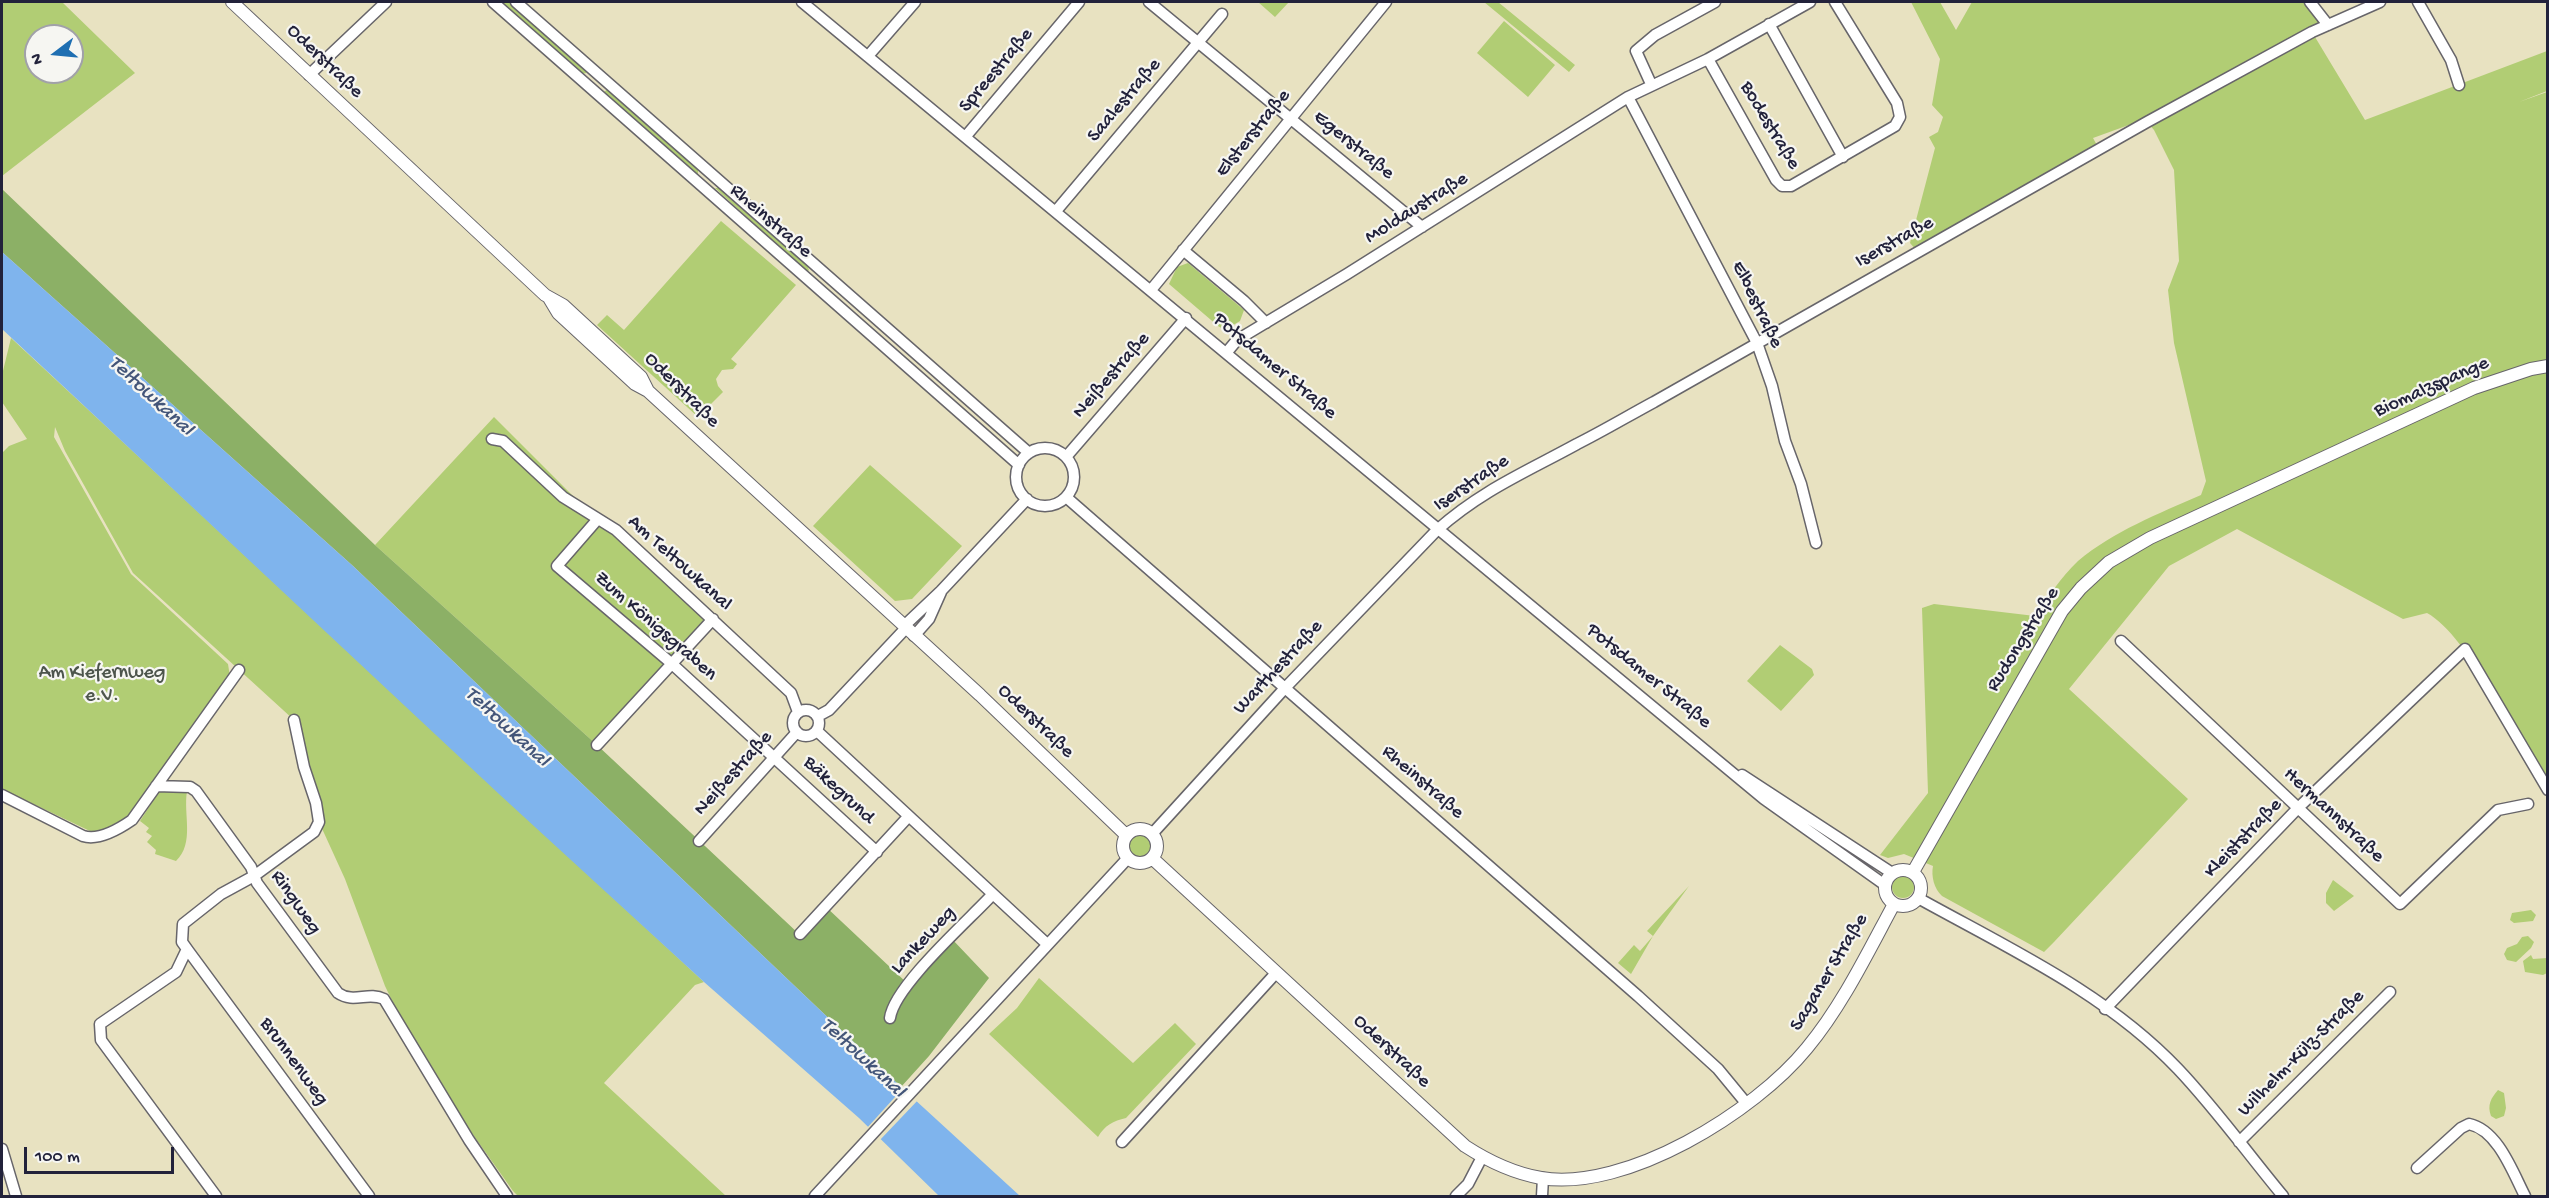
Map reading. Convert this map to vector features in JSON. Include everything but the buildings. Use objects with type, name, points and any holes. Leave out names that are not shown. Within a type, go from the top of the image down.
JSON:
[{"type":"main road","name":"Oderstraße","points":[[232,2],[549,297],[563,305],[633,370],[648,391],[908,630],[1126,835]]},
{"type":"main road","name":"Biomalzspange","points":[[2336,452],[2474,388],[2547,366]]},
{"type":"main road","name":"Rudongstraße","points":[[1913,872],[2043,641],[2081,588],[2109,562],[2150,538],[2336,452]]},
{"type":"main road","points":[[1137,829],[1152,834],[1157,849],[1152,858],[1137,863],[1128,858],[1123,849],[1126,835],[1137,829]]},
{"type":"main road","name":"Oderstraße","points":[[1152,858],[1446,1129],[1482,1157],[1520,1173],[1543,1178]]},
{"type":"main road","points":[[1885,885],[1892,873],[1902,869],[1913,872],[1922,886],[1918,898],[1907,906],[1894,904]]},
{"type":"main road","name":"Potsdamer Straße","points":[[1885,885],[1886,896],[1894,904]]},
{"type":"main road","name":"Saganer Straße","points":[[1543,1178],[1566,1179],[1604,1174],[1652,1158],[1706,1132],[1746,1103],[1807,1049],[1832,1013],[1894,904]]},
{"type":"street","points":[[309,75],[386,2]]},
{"type":"street","name":"Rheinstraße","points":[[493,2],[1019,465]]},
{"type":"street","name":"Rheinstraße","points":[[516,2],[1029,453]]},
{"type":"street","name":"Potsdamer Straße","points":[[802,2],[1772,805],[1885,885]]},
{"type":"street","points":[[868,56],[915,2]]},
{"type":"street","name":"Spreestraße","points":[[966,136],[1079,2]]},
{"type":"street","name":"Egerstraße","points":[[1149,2],[1422,227]]},
{"type":"street","name":"Elsterstraße","points":[[1151,290],[1386,2]]},
{"type":"street","points":[[1651,84],[1636,51],[1655,35],[1715,2]]},
{"type":"street","points":[[1628,97],[1651,84],[1708,59],[1810,2]]},
{"type":"street","name":"Bodestraße","points":[[1708,59],[1776,180],[1782,186],[1796,183],[1897,124],[1900,117],[1897,103],[1835,2]]},
{"type":"street","points":[[2310,2],[2328,25]]},
{"type":"street","name":"Iserstraße","points":[[1437,530],[1461,509],[1522,471],[1574,446],[2132,130],[2328,25],[2380,2]]},
{"type":"street","points":[[2418,2],[2451,60],[2459,86]]},
{"type":"street","name":"Saalestraße","points":[[1056,211],[1222,14]]},
{"type":"street","points":[[1769,24],[1842,156]]},
{"type":"street","points":[[592,89],[602,77]]},
{"type":"street","name":"Elbestraße","points":[[1628,97],[1757,343],[1772,386],[1785,441],[1801,484],[1816,543]]},
{"type":"street","name":"Moldaustraße","points":[[1227,352],[1236,340],[1422,227],[1628,97]]},
{"type":"street","name":"Rheinstraße","points":[[701,185],[711,174]]},
{"type":"street","points":[[1183,250],[1244,301],[1266,323]]},
{"type":"street","name":"Rheinstraße","points":[[814,285],[825,273]]},
{"type":"street","name":"Neißestraße","points":[[1066,457],[1186,318]]},
{"type":"street","points":[[927,384],[937,372]]},
{"type":"street","name":"Am Teltowkanal","points":[[492,439],[503,441],[563,497],[616,530],[791,693],[798,712]]},
{"type":"street","points":[[1044,448],[1052,449],[1066,457],[1073,468],[1074,480],[1066,497],[1047,506],[1027,499],[1018,487],[1019,465],[1029,453],[1044,448]]},
{"type":"street","name":"Rheinstraße","points":[[1066,497],[1638,996],[1718,1069],[1746,1103]]},
{"type":"street","points":[[818,716],[829,710],[908,630],[929,619],[941,591],[1027,499]]},
{"type":"street","name":"Zum Königsgraben","points":[[597,520],[557,566],[671,663],[774,757]]},
{"type":"street","name":"Warthestraße","points":[[1152,834],[1285,688],[1437,530]]},
{"type":"street","points":[[597,745],[713,619]]},
{"type":"street","name":"Hermannstraße","points":[[2121,641],[2240,756],[2299,807],[2400,903],[2498,810],[2528,804]]},
{"type":"street","name":"Kleiststraße","points":[[2105,1009],[2299,807],[2465,649],[2547,790]]},
{"type":"street","points":[[2,795],[88,837],[116,830],[132,820],[238,670]]},
{"type":"street","points":[[807,709],[818,716],[820,723],[817,731],[809,736],[797,732],[793,722],[798,712],[807,709]]},
{"type":"street","points":[[156,786],[190,787],[196,791],[251,867],[254,876],[314,832],[319,822],[294,720]]},
{"type":"street","points":[[817,731],[1047,944]]},
{"type":"street","name":"Neißestraße","points":[[699,841],[797,732]]},
{"type":"street","name":"Bäkegrund","points":[[774,757],[877,852]]},
{"type":"street","name":"Potsdamer Straße","points":[[1721,763],[1760,784],[1892,873]]},
{"type":"street","name":"Bäkegrund","points":[[800,934],[908,817]]},
{"type":"street","points":[[815,1197],[1128,858]]},
{"type":"street","name":"Ringweg","points":[[187,950],[182,942],[183,924],[221,894],[254,876],[338,993],[353,999],[376,995],[384,999],[469,1140],[507,1197]]},
{"type":"street","name":"Lankeweg","points":[[890,1018],[894,1004],[908,984],[993,894]]},
{"type":"street","name":"Wilhelm-Külz-Straße","points":[[1918,898],[2068,982],[2105,1009],[2177,1068],[2283,1197]]},
{"type":"street","points":[[187,950],[176,972],[100,1024],[99,1031],[101,1041],[216,1197]]},
{"type":"street","name":"Brunnenweg","points":[[187,950],[369,1197]]},
{"type":"street","points":[[1122,1142],[1276,973]]},
{"type":"street","name":"Wilhelm-Külz-Straße","points":[[2239,1142],[2390,992]]},
{"type":"street","points":[[2417,1168],[2461,1128],[2469,1124],[2478,1126],[2504,1156],[2525,1197]]},
{"type":"street","points":[[2,1149],[16,1197]]},
{"type":"street","points":[[1456,1197],[1468,1184],[1482,1157]]},
{"type":"street","points":[[1542,1197],[1543,1178]]},
{"type":"green space","points":[[2,2],[62,2],[135,73],[2,176]]},
{"type":"green space","points":[[498,2],[509,2],[586,69],[586,73],[582,74]]},
{"type":"green space","points":[[1258,2],[1289,2],[1275,17]]},
{"type":"green space","points":[[1484,2],[1498,2],[1575,65],[1569,72]]},
{"type":"green space","points":[[1911,2],[1940,2],[1956,30],[1972,2],[2310,2],[2328,25],[2312,32],[2365,120],[2547,51],[2547,91],[2519,102],[2547,92],[2547,790],[2476,667],[2443,625],[2427,613],[2403,619],[2237,529],[2169,566],[2069,689],[2188,799],[2044,952],[1942,896],[1934,882],[1933,866],[1904,854],[1888,858],[1880,855],[1928,793],[1922,608],[1934,604],[2035,616],[2060,580],[2078,561],[2121,532],[2201,495],[2206,481],[2174,343],[2168,290],[2179,261],[2174,170],[2154,130],[2147,122],[2170,110],[2093,138],[2099,149],[1917,251],[1910,243],[1935,148],[1929,137],[1938,132],[1943,117],[1932,105],[1940,59]]},
{"type":"green space","points":[[1504,21],[1555,65],[1528,97],[1477,53]]},
{"type":"green space","points":[[608,89],[698,170],[698,174],[695,174],[604,92]]},
{"type":"green space","points":[[715,188],[719,188],[807,265],[809,270],[807,272]]},
{"type":"green space","points":[[2,189],[375,545],[597,745],[799,934],[825,906],[908,984],[951,938],[989,978],[929,1056],[901,1087],[353,566],[2,252]]},
{"type":"green space","points":[[721,221],[796,285],[731,359],[737,364],[733,369],[722,370],[716,379],[723,392],[698,417],[597,325],[607,315],[624,330]]},
{"type":"green space","points":[[1188,263],[1244,310],[1240,321],[1225,330],[1169,284],[1177,267]]},
{"type":"green space","name":"Am Kiefernweg e.V.","points":[[11,338],[704,982],[695,985],[604,1083],[726,1196],[518,1196],[513,1191],[469,1129],[426,1057],[413,1044],[385,986],[345,879],[319,822],[294,720],[133,573],[65,451],[55,427],[54,437],[131,574],[228,664],[230,677],[134,812],[110,828],[92,832],[2,789],[2,453],[9,446],[27,439],[2,402],[2,375]]},
{"type":"green space","points":[[494,417],[597,520],[713,619],[597,745],[375,545]]},
{"type":"green space","points":[[870,465],[962,546],[912,599],[895,601],[813,526]]},
{"type":"green space","points":[[1780,645],[1812,669],[1814,675],[1781,711],[1747,681]]},
{"type":"green space","points":[[160,790],[187,791],[187,837],[182,854],[176,861],[155,854],[156,850],[147,842],[152,836],[146,832],[149,828],[140,821]]},
{"type":"green space","points":[[1140,834],[1145,835],[1151,841],[1151,851],[1145,857],[1140,858],[1135,857],[1129,851],[1128,846],[1129,841],[1135,835]]},
{"type":"green space","points":[[1903,876],[1911,879],[1914,887],[1911,895],[1903,898],[1895,895],[1892,887],[1895,879]]},
{"type":"green space","points":[[2333,880],[2354,896],[2334,911],[2326,903],[2326,893]]},
{"type":"green space","points":[[1689,886],[1653,936],[1647,931]]},
{"type":"green space","points":[[2531,910],[2536,915],[2533,921],[2514,923],[2510,920],[2512,913]]},
{"type":"green space","points":[[1653,936],[1631,974],[1618,963],[1634,945],[1640,951]]},
{"type":"green space","points":[[2528,936],[2534,942],[2531,948],[2516,962],[2507,960],[2504,954],[2507,948],[2517,944],[2522,937]]},
{"type":"green space","points":[[2531,955],[2533,959],[2547,958],[2547,973],[2543,975],[2525,972],[2523,961]]},
{"type":"green space","points":[[1039,978],[1133,1063],[1175,1023],[1196,1044],[1126,1118],[1110,1124],[1098,1137],[989,1034],[1017,1008]]},
{"type":"green space","points":[[2498,1090],[2504,1093],[2506,1108],[2504,1116],[2496,1119],[2491,1116],[2490,1105]]},
{"type":"water","name":"Teltowkanal","points":[[2,252],[353,566],[901,1087],[1020,1196],[939,1196],[859,1118],[704,982],[499,794],[2,329]]},
{"type":"pier","points":[[905,1086],[919,1099],[879,1141],[866,1129]]}]
